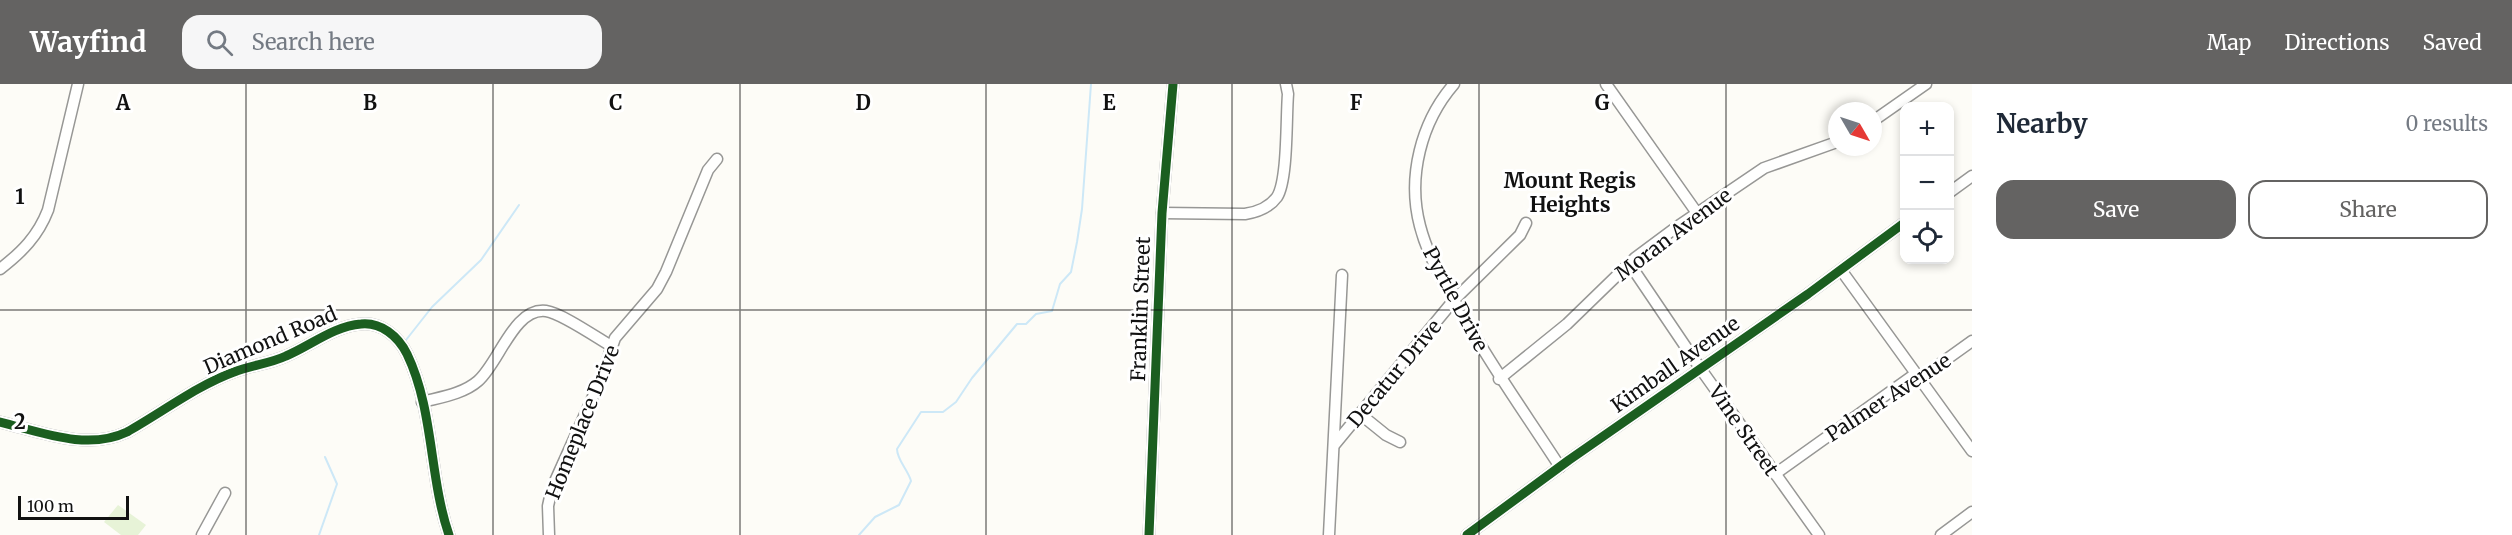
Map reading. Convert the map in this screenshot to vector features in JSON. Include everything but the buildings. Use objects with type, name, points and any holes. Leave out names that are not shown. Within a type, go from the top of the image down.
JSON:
[{"type":"street","points":[[0,269],[27,246],[42,225],[56,181],[78,84]]},
{"type":"street","name":"Franklin Street","points":[[1149,535],[1162,213],[1173,84]]},
{"type":"street","points":[[1162,213],[1245,214],[1256,212],[1270,205],[1283,183],[1288,94],[1286,84]]},
{"type":"street","name":"Pyrtle Drive","points":[[1454,84],[1438,106],[1427,127],[1418,159],[1415,182],[1420,226],[1436,267],[1499,379],[1560,466]]},
{"type":"street","points":[[1606,84],[1697,213]]},
{"type":"street","points":[[1882,115],[1926,84]]},
{"type":"street","name":"Moran Avenue","points":[[1499,379],[1560,331],[1629,263],[1697,213],[1769,165],[1828,145]]},
{"type":"street","name":"Homeplace Drive","points":[[549,535],[550,496],[600,381],[611,346],[620,330],[637,314],[657,289],[708,170],[717,159]]},
{"type":"street","points":[[1954,189],[1972,176]]},
{"type":"street","name":"Decatur Drive","points":[[1335,444],[1454,300],[1520,235],[1526,223]]},
{"type":"street","name":"Kimball Avenue","points":[[1467,535],[1560,466],[1900,227]]},
{"type":"street","name":"Vine Street","points":[[1629,263],[1700,368],[1820,535]]},
{"type":"street","points":[[1841,270],[1972,451]]},
{"type":"street","points":[[1329,535],[1342,275]]},
{"type":"street","points":[[422,402],[463,390],[480,380],[519,322],[536,311],[550,312],[611,346]]},
{"type":"street","name":"Diamond Road","points":[[0,422],[63,438],[87,441],[110,439],[127,432],[223,376],[287,356],[335,332],[361,324],[370,324],[387,330],[400,343],[411,363],[422,402],[434,473],[449,535]]},
{"type":"street","name":"Palmer Avenue","points":[[1775,474],[1903,383],[1918,375],[1926,374],[1972,341]]},
{"type":"street","points":[[1360,414],[1386,435],[1400,442]]},
{"type":"street","points":[[202,535],[225,493]]},
{"type":"street","points":[[1941,535],[1972,512]]},
{"type":"green space","points":[[118,505],[146,525],[138,535],[121,535],[104,522]]},
{"type":"waterway","points":[[859,535],[875,517],[899,505],[911,481],[897,449],[921,412],[943,412],[956,402],[972,378],[1017,324],[1026,324],[1036,314],[1052,311],[1060,284],[1071,272],[1077,242],[1082,209],[1091,84]]},
{"type":"waterway","points":[[406,340],[432,307],[481,260],[519,205]]},
{"type":"waterway","points":[[319,535],[337,484],[325,457]]},
{"type":"cycle path","points":[[1149,535],[1162,213],[1173,84]]},
{"type":"cycle path","points":[[1467,535],[1569,460],[1808,294],[1900,226]]},
{"type":"cycle path","points":[[0,422],[64,438],[96,440],[112,437],[127,432],[220,378],[280,359],[341,328],[361,324],[375,325],[399,341],[416,375],[449,535]]},
{"type":"district","name":"Mount Regis Heights","points":[[1570,192]]}]
